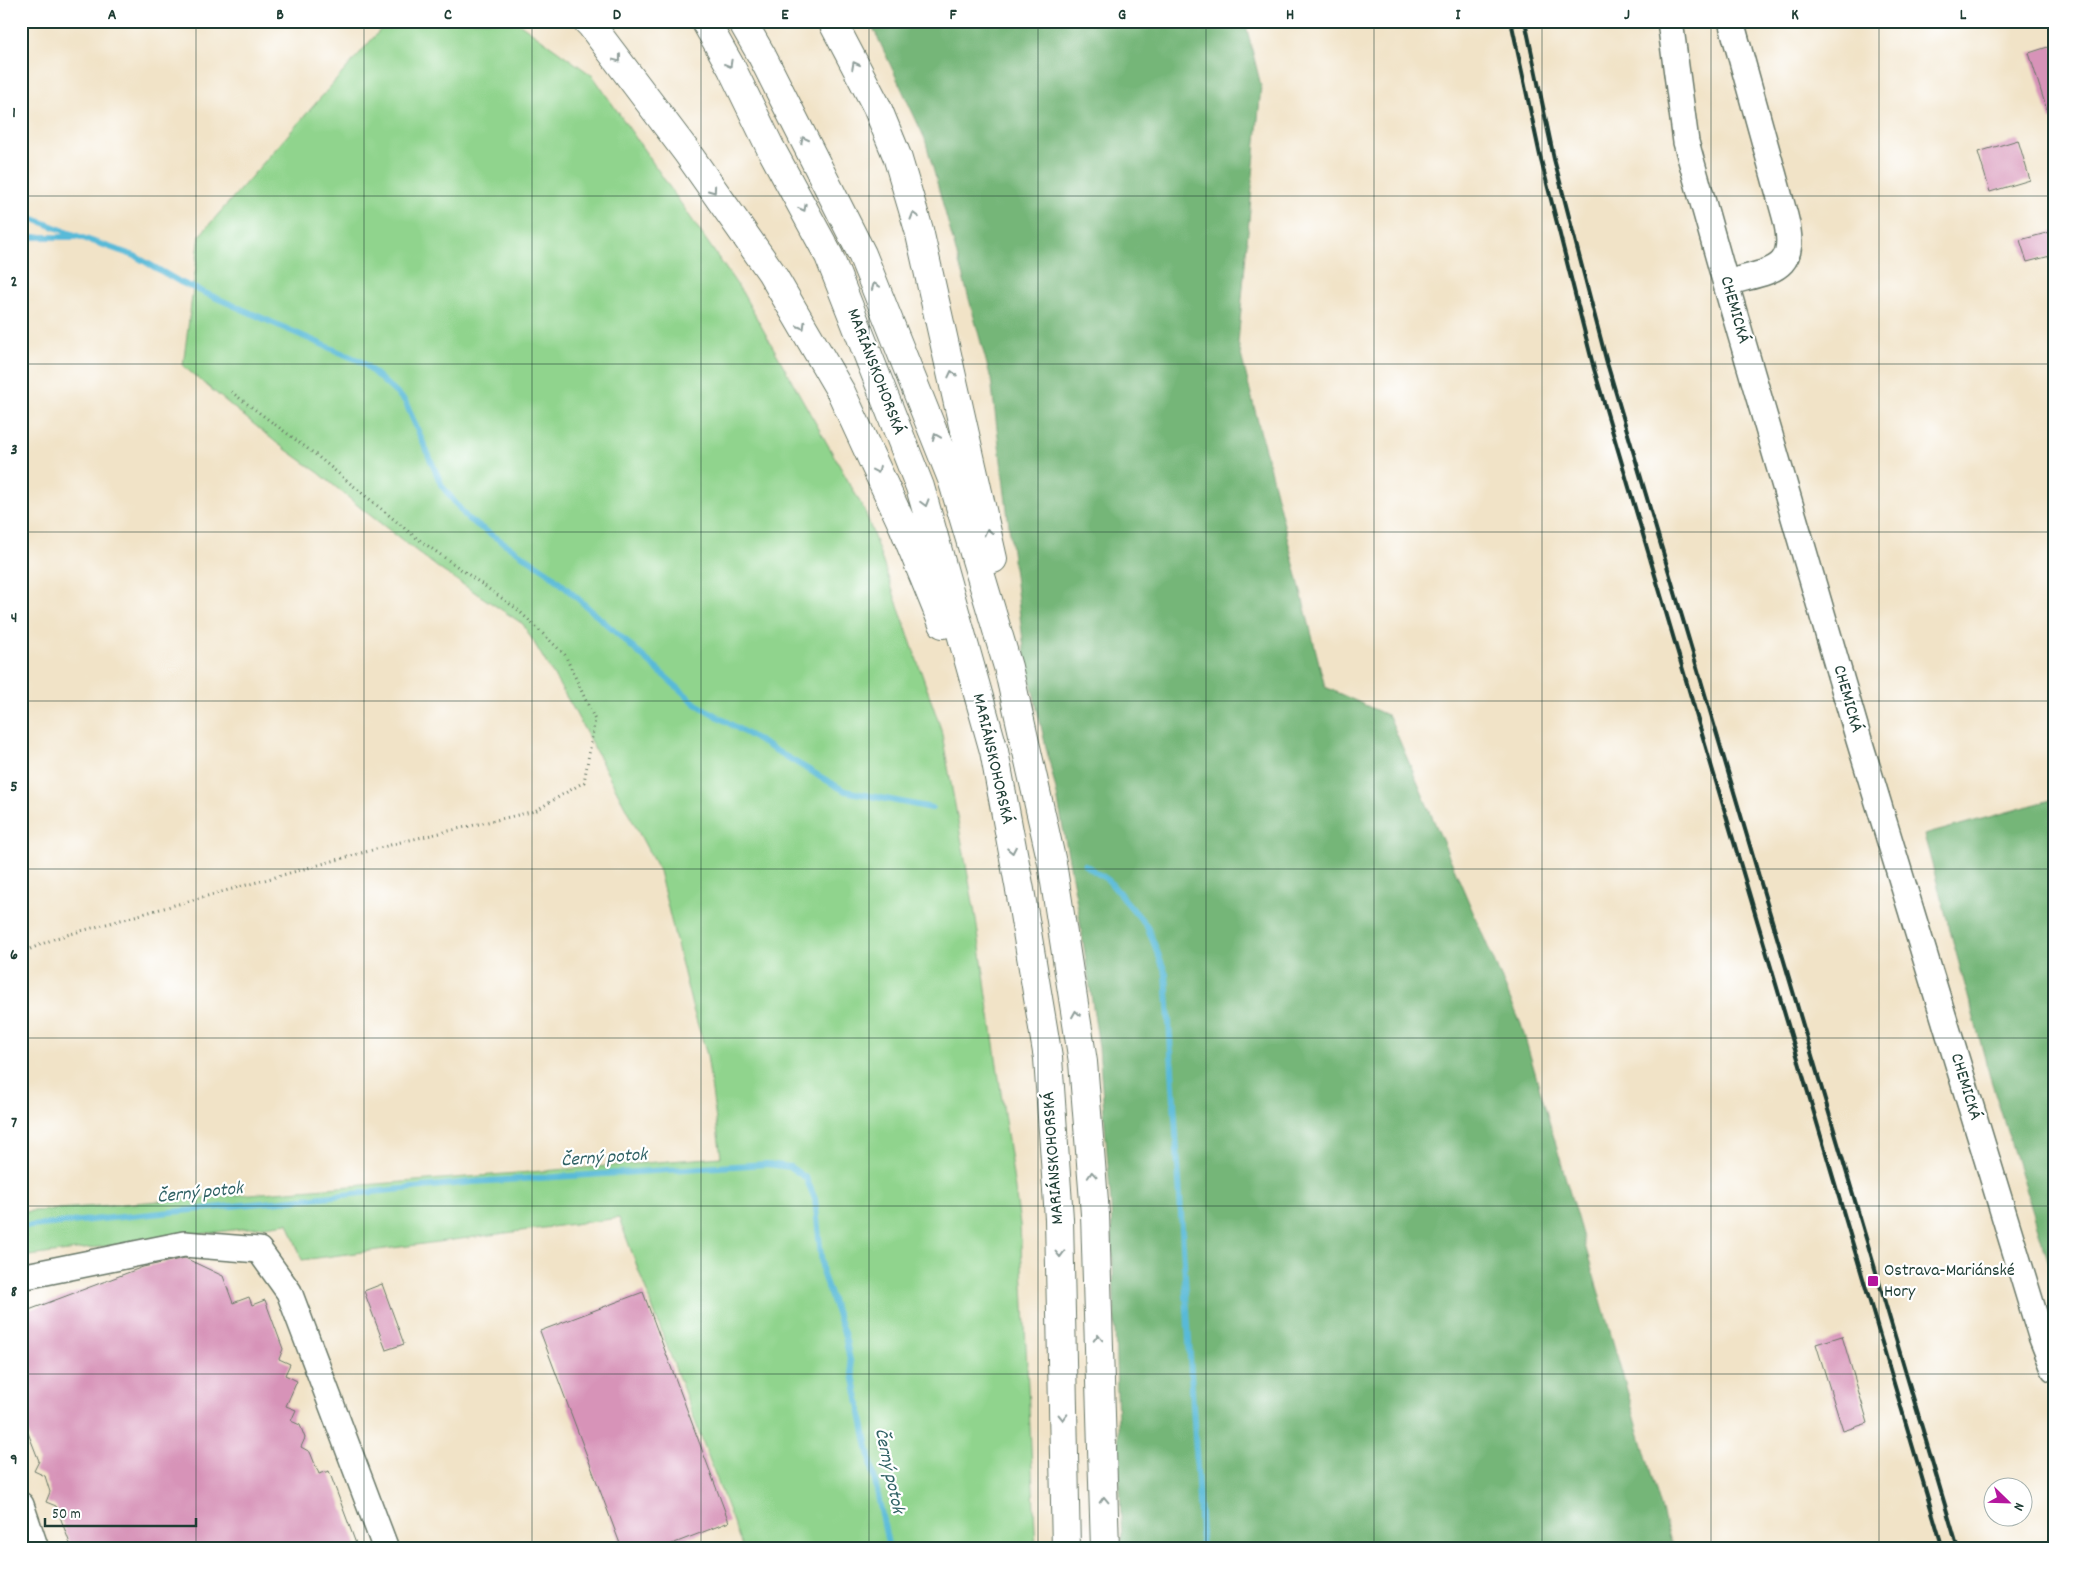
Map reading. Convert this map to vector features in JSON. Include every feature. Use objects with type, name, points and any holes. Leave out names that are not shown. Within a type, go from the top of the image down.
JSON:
[{"type":"main road","points":[[587,21],[680,143],[771,272],[841,392],[903,526],[994,751]]},
{"type":"main road","name":"MARIÁNSKOHORSKÁ","points":[[704,21],[732,69],[770,147],[829,256],[920,487],[994,751],[1020,890],[1048,1058],[1059,1219],[1066,1549]]},
{"type":"main road","name":"MARIÁNSKOHORSKÁ","points":[[742,21],[762,56],[862,254],[952,479],[1008,667],[1052,863],[1083,1062],[1095,1214],[1105,1549]]},
{"type":"main road","points":[[832,21],[877,107],[891,140],[918,230],[994,563],[1008,667]]},
{"type":"street","name":"CHEMICKÁ","points":[[1670,21],[1686,142],[1726,283],[1859,740],[2041,1336],[2054,1369]]},
{"type":"street","points":[[1726,283],[1782,264],[1788,256],[1790,244],[1785,216],[1731,21]]},
{"type":"street","points":[[21,1278],[184,1244],[259,1250],[289,1292],[386,1549]]},
{"type":"street","points":[[21,1505],[36,1549]]},
{"type":"path","points":[[21,953],[75,932],[400,842],[534,811],[584,782],[595,720],[565,655],[517,609],[414,536],[309,450],[230,391]]},
{"type":"green space","points":[[388,21],[516,21],[593,76],[742,292],[865,511],[941,729],[976,919],[1020,1224],[1036,1549],[743,1549],[619,1218],[302,1260],[288,1223],[21,1257],[21,1212],[721,1157],[707,1055],[692,1006],[659,871],[573,708],[523,624],[441,570],[319,473],[278,444],[183,366],[200,235]]},
{"type":"green space","points":[[870,21],[1245,21],[1261,86],[1238,343],[1325,687],[1389,716],[1521,1024],[1673,1549],[1122,1549],[1111,1204],[1099,1047],[1079,914],[1056,790],[1025,657],[991,379],[925,139]]},
{"type":"green space","points":[[2054,799],[2054,1279],[1990,1077],[1924,835]]},
{"type":"building","points":[[2054,45],[2054,120],[2050,120],[2029,53]]},
{"type":"building","points":[[2018,140],[2030,180],[1990,192],[1978,152]]},
{"type":"building","points":[[2054,231],[2054,255],[2027,262],[2020,240]]},
{"type":"building","points":[[185,1258],[223,1276],[233,1303],[249,1297],[252,1305],[265,1300],[283,1349],[279,1359],[290,1364],[285,1375],[297,1381],[286,1406],[296,1410],[291,1421],[300,1425],[305,1438],[301,1447],[310,1452],[319,1474],[329,1471],[358,1549],[72,1549],[56,1506],[46,1502],[50,1492],[45,1476],[34,1471],[39,1461],[21,1415],[21,1313],[143,1267]]},
{"type":"building","points":[[382,1284],[404,1344],[386,1350],[364,1291]]},
{"type":"building","points":[[643,1292],[729,1522],[659,1549],[622,1549],[540,1331]]},
{"type":"building","points":[[1842,1336],[1868,1423],[1843,1431],[1816,1344]]},
{"type":"waterway","points":[[21,214],[135,256],[180,282],[362,362],[405,401],[442,486],[468,519],[548,572],[696,704],[845,791],[932,808]]},
{"type":"waterway","points":[[21,237],[75,237]]},
{"type":"waterway","points":[[1085,865],[1108,880],[1147,926],[1166,974],[1202,1549]]},
{"type":"waterway","name":"Černý potok","points":[[21,1227],[473,1182],[767,1164],[790,1167],[806,1178],[815,1199],[823,1275],[845,1336],[889,1549]]},
{"type":"railway","points":[[1511,21],[1541,160],[1594,369],[1943,1549]]},
{"type":"railway","points":[[1525,21],[1554,159],[1607,363],[1958,1549]]},
{"type":"place","name":"Ostrava-Mariánské Hory","points":[[1873,1281]]}]
